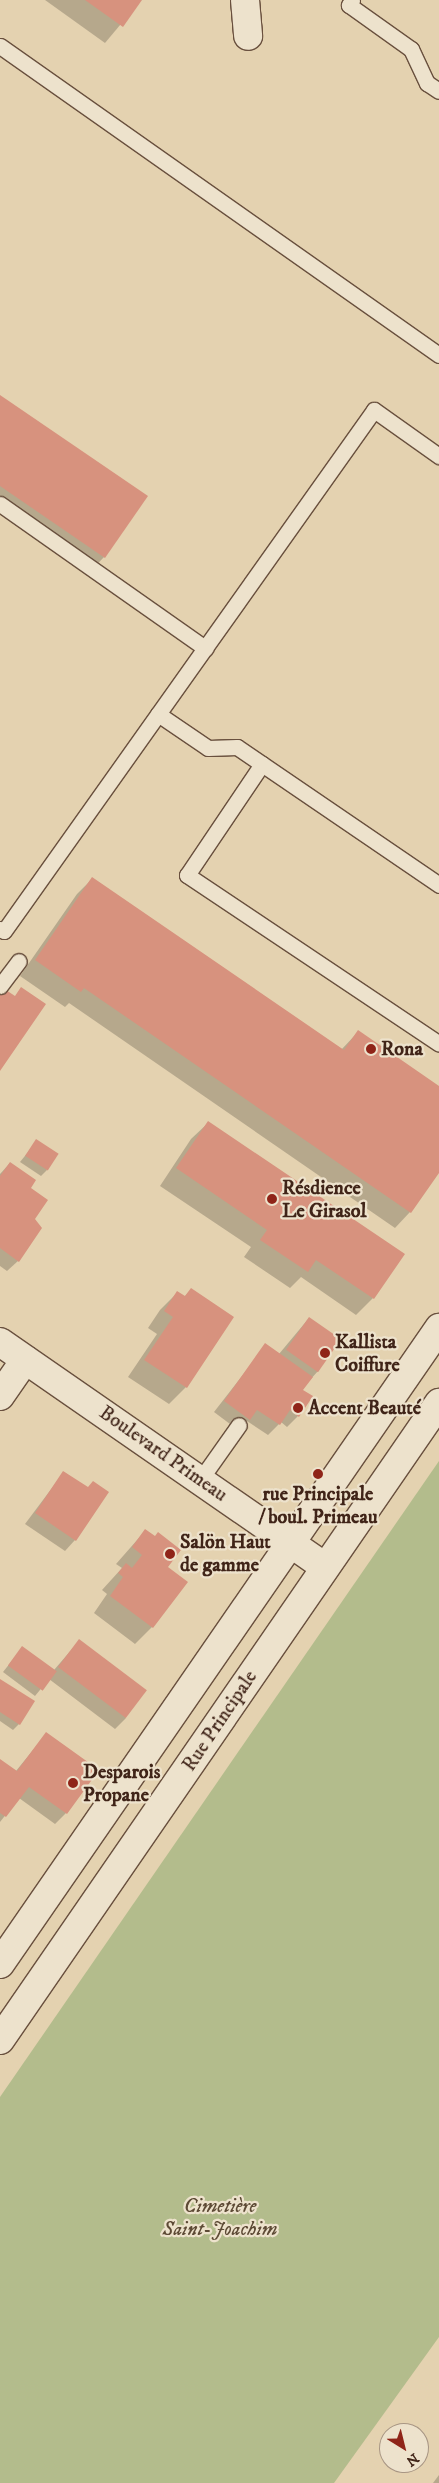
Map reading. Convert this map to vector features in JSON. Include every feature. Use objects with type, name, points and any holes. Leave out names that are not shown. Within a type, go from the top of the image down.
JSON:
[{"type":"street","points":[[245,0],[248,36]]},
{"type":"street","points":[[0,1964],[439,1328]]},
{"type":"street","name":"Boulevard Primeau","points":[[0,1342],[325,1567]]},
{"type":"street","points":[[0,1396],[25,1360]]},
{"type":"street","name":"Rue Principale","points":[[0,2040],[439,1403]]},
{"type":"lane","points":[[352,0],[349,5],[412,49],[427,83],[439,91]]},
{"type":"lane","points":[[0,46],[439,355]]},
{"type":"lane","points":[[0,929],[4,931],[374,410],[439,456]]},
{"type":"lane","points":[[0,504],[205,648]]},
{"type":"lane","points":[[158,714],[208,748],[237,747],[439,885]]},
{"type":"lane","points":[[262,764],[187,875],[439,1044]]},
{"type":"lane","points":[[0,986],[19,961]]},
{"type":"lane","points":[[200,1480],[239,1425]]},
{"type":"green space","name":"Cimetière Saint-Joachim","points":[[439,1461],[439,2337],[334,2483],[0,2483],[0,2097]]},
{"type":"building","points":[[85,0],[142,0],[123,27]]},
{"type":"building","points":[[0,395],[148,496],[105,558],[0,486]]},
{"type":"building","points":[[92,877],[344,1050],[358,1030],[439,1086],[439,1173],[411,1213],[84,988],[81,992],[35,960]]},
{"type":"building","points":[[0,986],[15,996],[21,987],[46,1004],[0,1071]]},
{"type":"building","name":"Résdience Le Girasol","points":[[208,1121],[405,1254],[374,1299],[316,1260],[308,1272],[260,1240],[267,1230],[176,1168]]},
{"type":"building","points":[[36,1139],[59,1154],[48,1170],[25,1156]]},
{"type":"building","points":[[10,1162],[36,1180],[31,1188],[48,1200],[35,1219],[42,1228],[19,1262],[0,1248],[0,1176]]},
{"type":"building","points":[[191,1288],[234,1317],[187,1388],[144,1360],[173,1317],[164,1311],[177,1291],[185,1296]]},
{"type":"building","points":[[309,1317],[341,1339],[318,1372],[286,1350]]},
{"type":"building","points":[[265,1343],[313,1377],[303,1390],[313,1396],[299,1417],[290,1410],[280,1425],[257,1410],[250,1420],[224,1401]]},
{"type":"building","points":[[63,1471],[88,1487],[93,1481],[109,1492],[76,1541],[35,1513]]},
{"type":"building","points":[[145,1529],[155,1536],[158,1532],[181,1550],[168,1567],[188,1582],[153,1628],[110,1596],[123,1577],[118,1573],[126,1563],[132,1568],[142,1555],[132,1547]]},
{"type":"building","points":[[79,1639],[147,1690],[126,1718],[58,1667]]},
{"type":"building","points":[[22,1646],[57,1671],[43,1691],[8,1665]]},
{"type":"building","points":[[0,1679],[35,1701],[20,1725],[0,1712]]},
{"type":"building","points":[[46,1732],[99,1770],[67,1814],[29,1787],[6,1817],[0,1813],[0,1759],[17,1771]]},
{"type":"place","name":"Rona","points":[[371,1049]]},
{"type":"place","name":"Résdience Le Girasol","points":[[272,1199]]},
{"type":"place","name":"Kallista Coiffure","points":[[325,1353]]},
{"type":"place","name":"Accent Beauté","points":[[298,1408]]},
{"type":"place","name":"rue Principale / boul. Primeau","points":[[318,1474]]},
{"type":"place","name":"Salön Haut de gamme","points":[[170,1554]]},
{"type":"place","name":"Desparois Propane","points":[[73,1783]]}]
